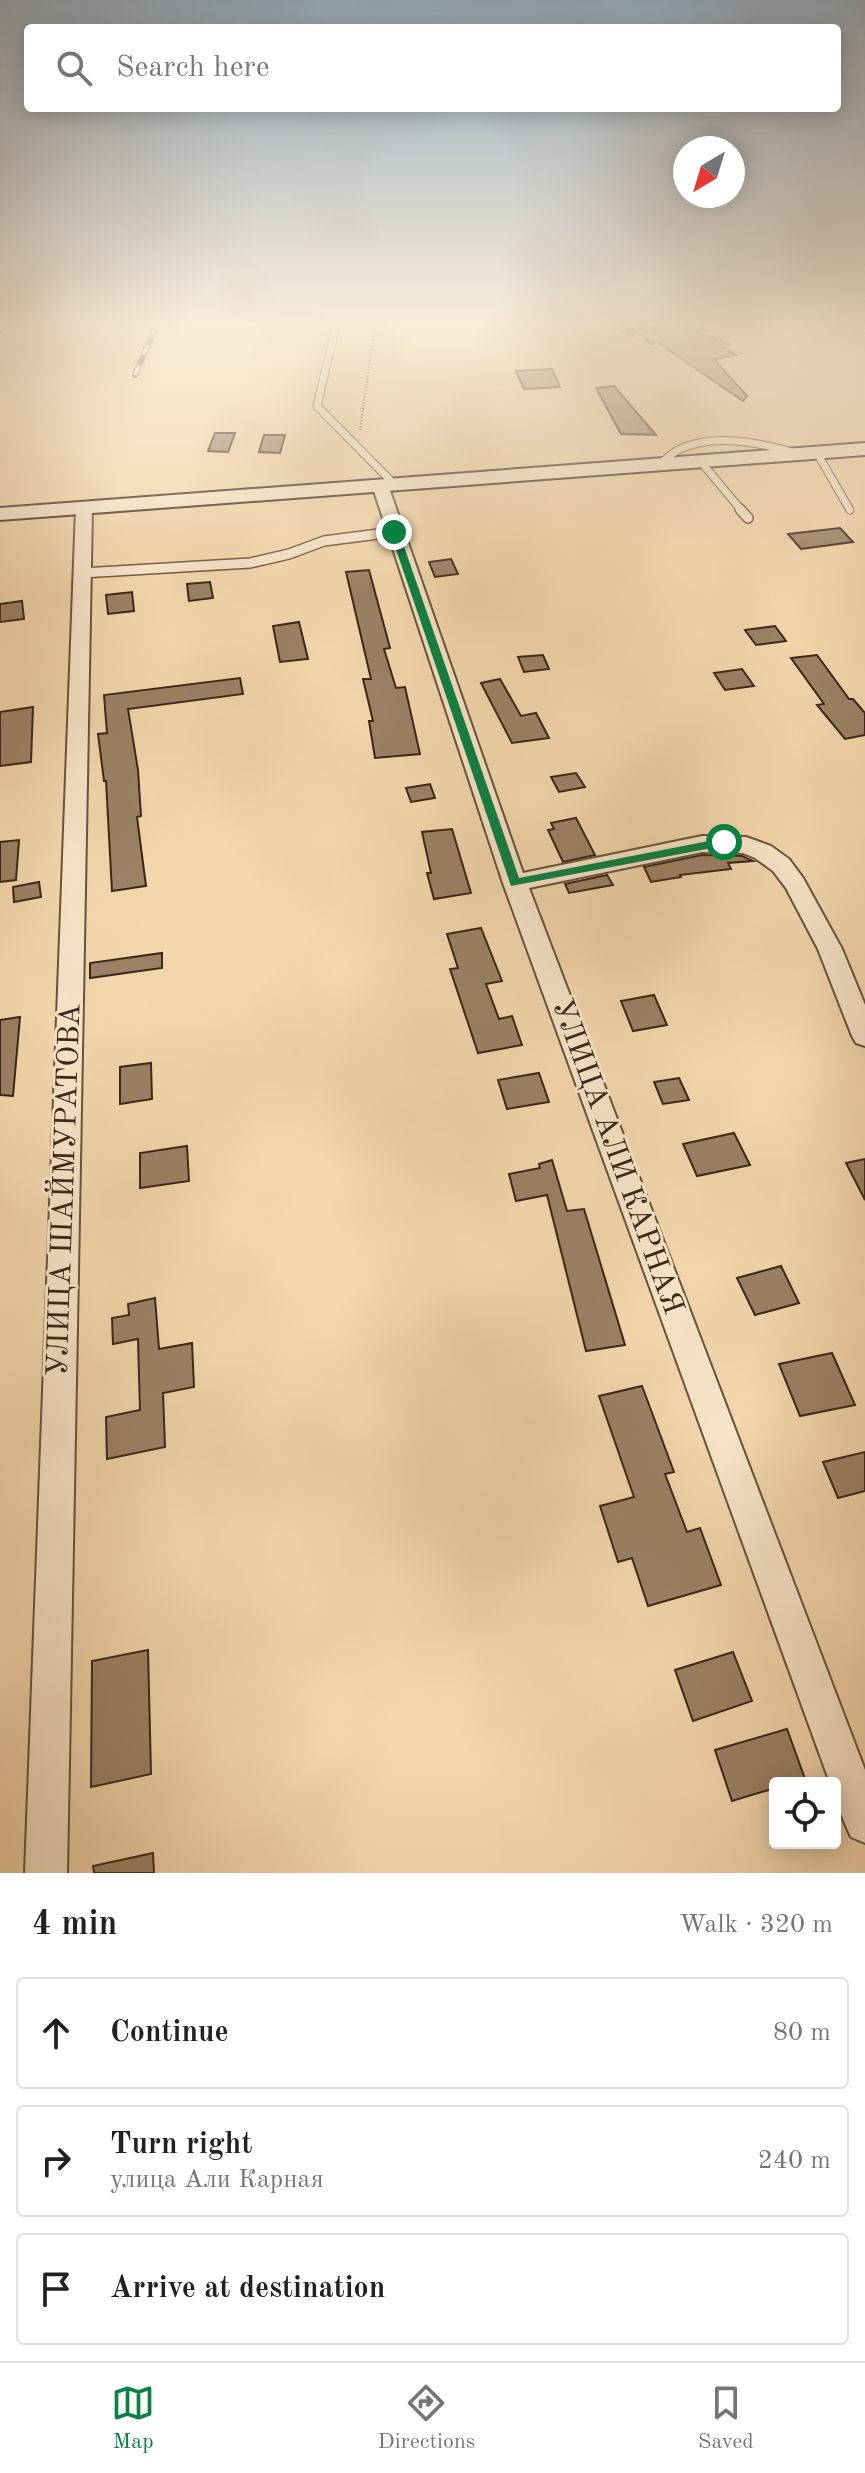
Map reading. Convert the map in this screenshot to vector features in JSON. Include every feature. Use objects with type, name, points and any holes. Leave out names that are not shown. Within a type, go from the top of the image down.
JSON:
[{"type":"street","points":[[0,514],[865,449]]},
{"type":"street","name":"УЛИЦА АЛИ КАРНАЯ","points":[[389,487],[394,532],[515,883],[865,1823]]},
{"type":"street","name":"УЛИЦА ШАЙМУРАТОВА","points":[[46,1873],[84,508]]},
{"type":"street","points":[[515,883],[702,844],[746,845],[763,852],[781,865],[795,884],[830,949],[865,1036]]},
{"type":"lane","points":[[325,413],[355,443],[389,487]]},
{"type":"lane","points":[[658,465],[679,450],[697,445],[742,442],[808,453],[850,510]]},
{"type":"lane","points":[[701,462],[748,518]]},
{"type":"lane","points":[[82,573],[250,563],[289,554],[324,541],[394,532]]},
{"type":"path","points":[[355,443],[364,413]]},
{"type":"building","points":[[610,413],[637,413],[656,435],[621,434]]},
{"type":"building","points":[[215,433],[235,433],[228,452],[208,451]]},
{"type":"building","points":[[264,435],[285,435],[280,453],[259,452]]},
{"type":"building","points":[[840,528],[853,542],[801,549],[788,534]]},
{"type":"building","points":[[451,559],[458,574],[435,577],[429,562]]},
{"type":"building","points":[[369,570],[390,648],[384,649],[396,688],[405,687],[420,754],[375,758],[369,721],[373,721],[363,679],[371,679],[346,572]]},
{"type":"building","points":[[210,582],[213,598],[189,601],[187,584]]},
{"type":"building","points":[[132,592],[134,611],[108,614],[106,595]]},
{"type":"building","points":[[22,601],[24,619],[0,622],[0,604]]},
{"type":"building","points":[[299,622],[308,659],[280,662],[273,626]]},
{"type":"building","points":[[775,626],[786,641],[756,645],[745,630]]},
{"type":"building","points":[[543,655],[549,669],[524,672],[518,657]]},
{"type":"building","points":[[817,655],[849,699],[853,699],[865,713],[865,735],[845,739],[817,705],[824,704],[791,658]]},
{"type":"building","points":[[742,669],[754,686],[725,690],[714,673]]},
{"type":"building","points":[[240,678],[243,694],[128,709],[138,770],[141,816],[137,817],[146,886],[112,891],[106,781],[98,734],[107,733],[104,695]]},
{"type":"building","points":[[500,679],[521,716],[536,713],[549,738],[512,743],[481,683]]},
{"type":"building","points":[[33,707],[31,762],[0,766],[0,712]]},
{"type":"building","points":[[576,773],[585,787],[559,792],[551,777]]},
{"type":"building","points":[[430,784],[435,798],[411,802],[406,788]]},
{"type":"building","points":[[576,818],[595,855],[563,862],[548,830],[554,829],[551,823]]},
{"type":"building","points":[[452,829],[471,893],[434,899],[422,832]]},
{"type":"building","points":[[19,840],[16,880],[0,882],[0,842]]},
{"type":"building","points":[[702,855],[742,856],[753,861],[728,863],[731,869],[651,882],[644,867]]},
{"type":"building","points":[[607,875],[613,885],[569,893],[565,884]]},
{"type":"building","points":[[39,882],[41,897],[14,902],[13,887]]},
{"type":"building","points":[[481,928],[502,981],[486,984],[499,1019],[512,1016],[522,1045],[478,1053],[450,969],[458,968],[447,934]]},
{"type":"building","points":[[162,953],[162,968],[90,978],[90,963]]},
{"type":"building","points":[[654,995],[667,1025],[633,1031],[621,1001]]},
{"type":"building","points":[[20,1017],[13,1096],[0,1095],[0,1020]]},
{"type":"building","points":[[151,1063],[152,1099],[120,1104],[120,1067]]},
{"type":"building","points":[[539,1073],[549,1102],[507,1109],[498,1080]]},
{"type":"building","points":[[679,1078],[689,1100],[663,1104],[654,1082]]},
{"type":"building","points":[[734,1133],[750,1165],[697,1176],[683,1144]]},
{"type":"building","points":[[187,1146],[189,1181],[140,1188],[140,1153]]},
{"type":"building","points":[[865,1159],[865,1200],[846,1163]]},
{"type":"building","points":[[552,1160],[567,1211],[584,1209],[625,1345],[586,1351],[547,1195],[516,1201],[509,1174],[540,1168],[539,1164]]},
{"type":"building","points":[[781,1266],[799,1303],[755,1315],[737,1278]]},
{"type":"building","points":[[155,1298],[159,1349],[192,1343],[194,1387],[163,1393],[165,1447],[107,1459],[106,1417],[140,1410],[138,1339],[113,1344],[112,1318],[129,1315],[128,1304]]},
{"type":"building","points":[[832,1353],[855,1405],[800,1416],[779,1364]]},
{"type":"building","points":[[642,1386],[674,1472],[665,1474],[687,1532],[700,1528],[721,1585],[648,1606],[632,1558],[618,1562],[600,1506],[634,1497],[599,1396]]},
{"type":"building","points":[[865,1452],[865,1491],[838,1498],[823,1462]]},
{"type":"building","points":[[148,1650],[151,1774],[91,1787],[92,1661]]},
{"type":"building","points":[[733,1652],[752,1701],[693,1721],[675,1670]]},
{"type":"building","points":[[787,1729],[804,1777],[769,1777],[769,1790],[732,1801],[715,1750]]},
{"type":"building","points":[[153,1853],[154,1873],[94,1873],[93,1866]]},
{"type":"route","points":[[394,532],[515,883],[724,842]]}]
